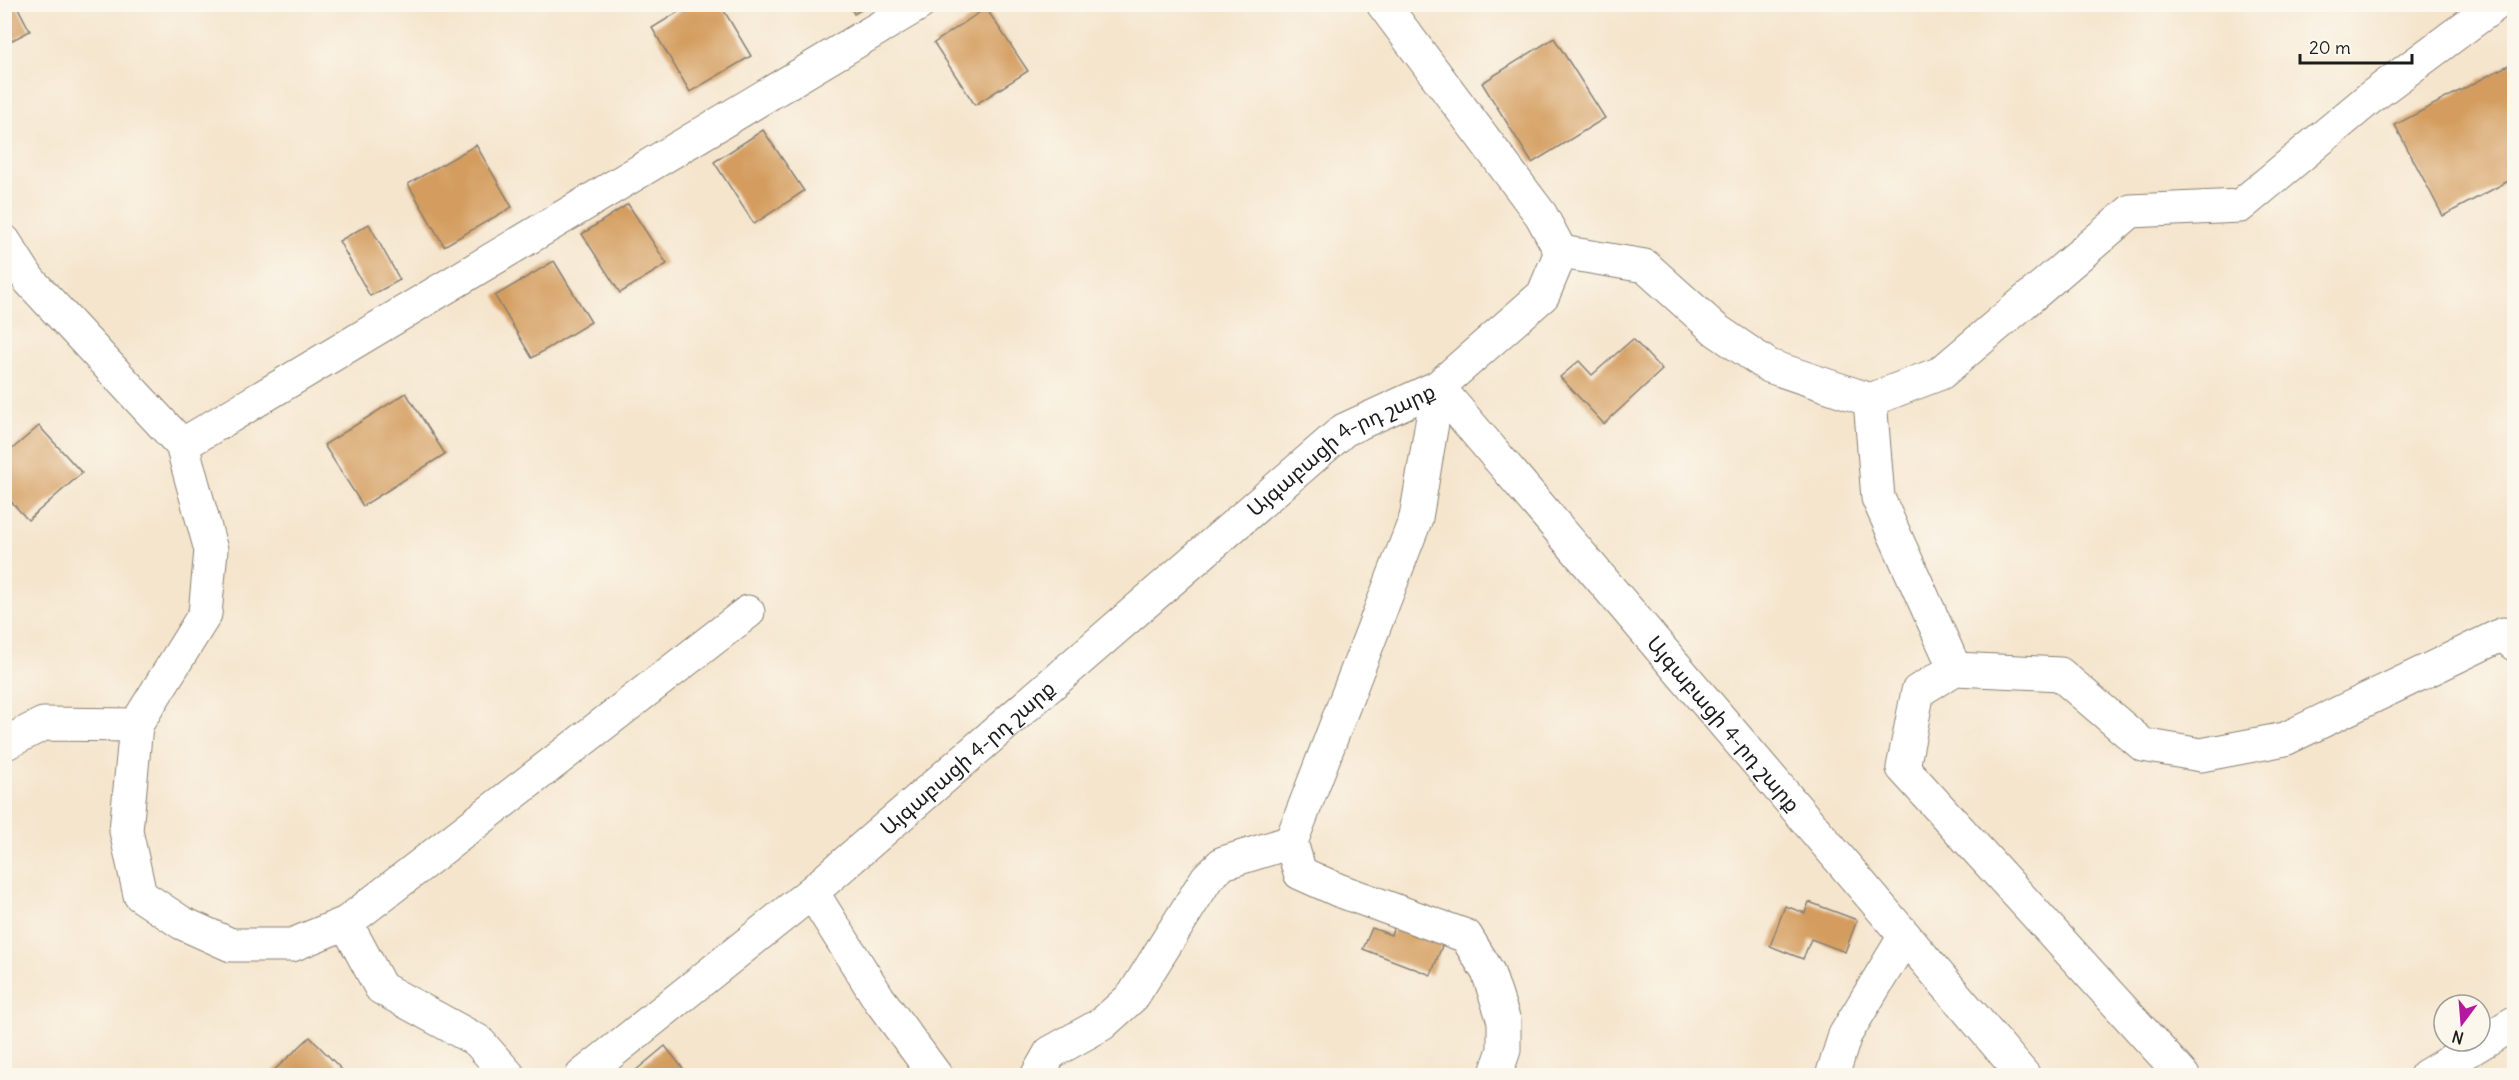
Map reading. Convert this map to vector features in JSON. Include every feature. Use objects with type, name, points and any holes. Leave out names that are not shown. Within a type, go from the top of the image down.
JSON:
[{"type":"street","points":[[182,445],[920,4]]},
{"type":"street","points":[[1383,4],[1541,215],[1561,252]]},
{"type":"street","points":[[1561,252],[1645,266],[1716,330],[1769,366],[1870,400],[1941,374],[2131,212],[2240,206],[2371,97],[2496,4]]},
{"type":"street","points":[[4,241],[29,280],[182,445],[210,550],[206,614],[136,725],[126,831],[140,895],[182,923],[231,945],[292,945],[346,923],[748,612]]},
{"type":"street","points":[[1495,1076],[1504,1050],[1504,1021],[1488,972],[1466,936],[1338,890],[1300,873],[1291,842],[1416,518],[1438,387],[1543,295],[1561,252]]},
{"type":"street","name":"Այգաբացի 4-րդ շարք","points":[[582,1076],[812,892],[1344,430],[1438,387],[2024,1076]]},
{"type":"street","points":[[1870,400],[1878,498],[1955,669]]},
{"type":"street","points":[[2183,1076],[1903,768],[1918,691],[1955,669],[2060,674],[2144,745],[2200,755],[2285,739],[2503,634],[2514,644]]},
{"type":"street","points":[[4,744],[43,724],[136,725]]},
{"type":"street","points":[[1036,1076],[1050,1053],[1102,1024],[1134,996],[1207,878],[1223,863],[1291,842]]},
{"type":"street","points":[[812,892],[879,999],[936,1076]]},
{"type":"street","points":[[346,923],[381,988],[478,1041],[509,1076]]},
{"type":"street","points":[[1832,1076],[1845,1035],[1905,936]]},
{"type":"street","points":[[2426,1076],[2514,1023]]},
{"type":"building","points":[[5,4],[16,4],[30,31],[5,44]]},
{"type":"building","points":[[691,4],[720,4],[751,56],[690,92],[652,28]]},
{"type":"building","points":[[849,4],[871,4],[854,14]]},
{"type":"building","points":[[986,8],[1028,71],[975,105],[934,43]]},
{"type":"building","points":[[1554,38],[1605,118],[1532,163],[1482,83]]},
{"type":"building","points":[[2514,62],[2514,178],[2443,216],[2395,125]]},
{"type":"building","points":[[763,130],[804,191],[754,224],[714,162]]},
{"type":"building","points":[[476,145],[512,207],[444,246],[408,184]]},
{"type":"building","points":[[628,204],[667,264],[620,293],[582,234]]},
{"type":"building","points":[[369,224],[400,280],[370,296],[339,241]]},
{"type":"building","points":[[554,261],[591,322],[532,358],[495,296]]},
{"type":"building","points":[[1633,339],[1662,370],[1604,424],[1560,377],[1579,361],[1592,375]]},
{"type":"building","points":[[406,393],[445,454],[363,506],[324,445]]},
{"type":"building","points":[[39,426],[82,473],[28,520],[4,494],[4,456]]},
{"type":"building","points":[[1809,902],[1857,920],[1845,952],[1811,939],[1803,959],[1770,946],[1785,906],[1805,913]]},
{"type":"building","points":[[1395,924],[1443,943],[1431,975],[1363,949],[1372,928],[1391,935]]},
{"type":"building","points":[[310,1037],[346,1074],[268,1076]]},
{"type":"building","points":[[665,1046],[689,1076],[629,1076]]}]
